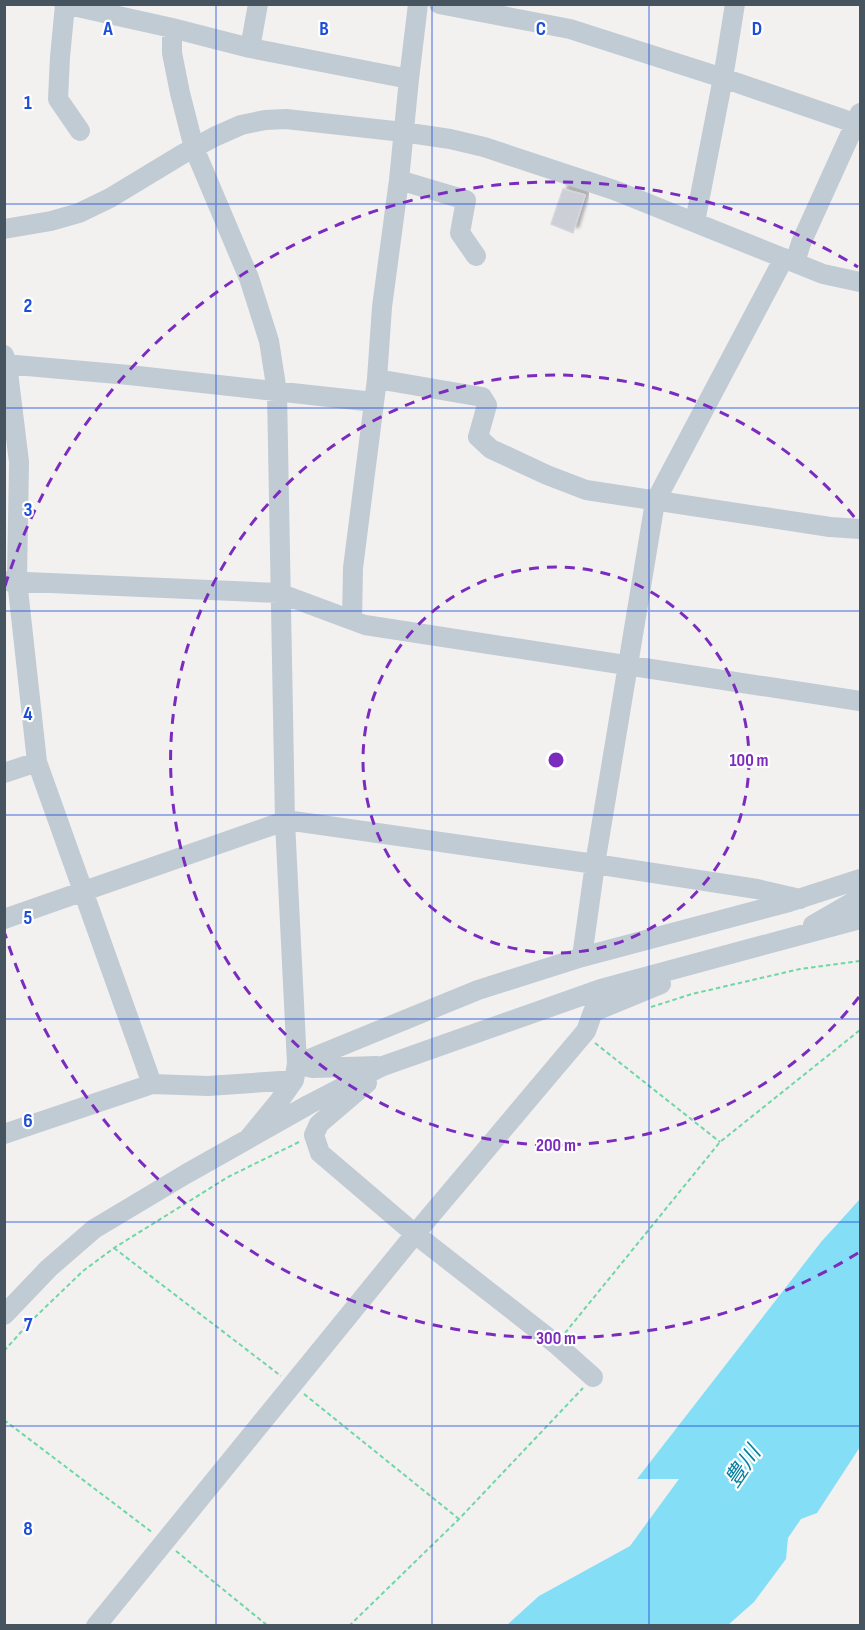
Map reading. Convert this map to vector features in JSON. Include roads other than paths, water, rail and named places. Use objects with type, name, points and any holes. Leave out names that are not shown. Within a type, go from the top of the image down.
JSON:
[{"type":"street","points":[[250,48],[258,4]]},
{"type":"street","points":[[352,620],[353,568],[377,379],[382,307],[399,180],[418,4]]},
{"type":"street","points":[[439,4],[570,29],[859,120],[809,224],[655,502],[595,864],[582,957]]},
{"type":"street","points":[[695,222],[735,4]]},
{"type":"street","points":[[80,132],[58,99],[64,5],[124,11],[172,28],[250,48],[409,79]]},
{"type":"street","points":[[172,28],[172,53],[194,148],[249,278],[269,341],[277,392],[285,822],[295,1072],[280,1100],[248,1139]]},
{"type":"street","points":[[4,229],[51,221],[79,213],[110,198],[194,148],[241,125],[286,119],[403,132],[484,147],[614,190],[823,274],[861,282]]},
{"type":"street","points":[[399,180],[466,200],[460,233],[476,256]]},
{"type":"street","points":[[152,1084],[37,762],[11,580],[19,462],[6,361],[374,402]]},
{"type":"street","points":[[377,379],[482,397],[487,405],[478,437],[491,449],[586,490],[830,527],[861,529]]},
{"type":"street","points":[[11,580],[279,593],[365,625],[861,701]]},
{"type":"street","points":[[4,774],[37,762]]},
{"type":"street","points":[[4,919],[293,821],[595,864],[800,898]]},
{"type":"street","points":[[295,1072],[478,990],[582,957],[800,898],[861,879]]},
{"type":"street","points":[[806,934],[813,924],[861,898]]},
{"type":"street","points":[[6,1312],[49,1268],[94,1229],[308,1105],[377,1069],[601,989],[861,919]]},
{"type":"street","points":[[96,1626],[416,1234],[586,1031],[593,1012],[686,974],[704,962]]},
{"type":"street","points":[[4,1134],[152,1084],[208,1086],[313,1068],[377,1069]]},
{"type":"street","points":[[377,1069],[369,1082],[319,1124],[314,1135],[320,1153],[416,1234],[556,1344],[593,1377]]},
{"type":"water","name":"豊川","points":[[860,1199],[860,1447],[817,1513],[801,1519],[788,1538],[786,1559],[754,1602],[728,1625],[507,1625],[539,1596],[630,1546],[679,1479],[637,1479],[821,1242]]}]
